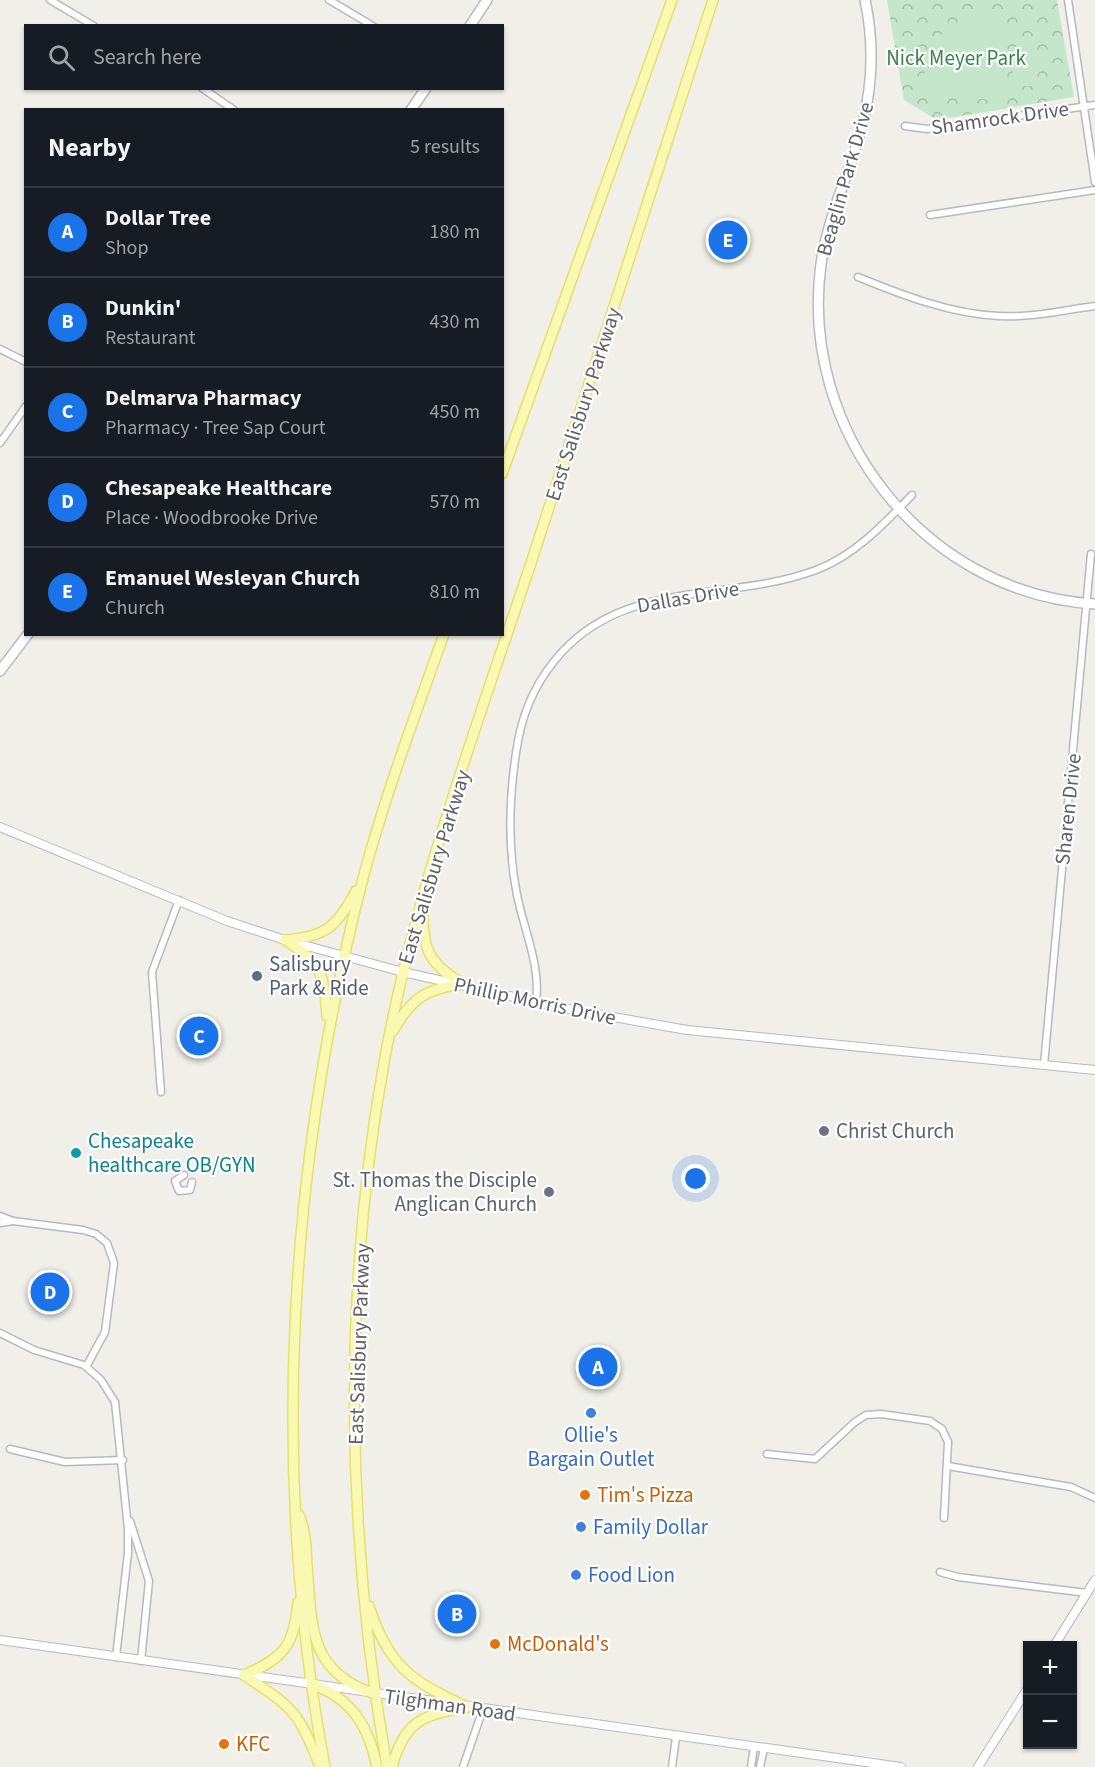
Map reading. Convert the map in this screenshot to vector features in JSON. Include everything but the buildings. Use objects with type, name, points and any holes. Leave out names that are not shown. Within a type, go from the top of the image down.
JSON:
[{"type":"main road","points":[[471,24],[487,0]]},
{"type":"main road","points":[[504,468],[672,0]]},
{"type":"main road","name":"East Salisbury Parkway","points":[[387,1767],[375,1694],[363,1587],[355,1447],[357,1321],[369,1170],[389,1037],[423,891],[713,0]]},
{"type":"main road","name":"Beaglin Park Drive","points":[[865,0],[871,50],[868,96],[861,129],[835,205],[824,248],[819,282],[819,328],[827,380],[848,436],[873,479],[898,509],[939,546],[987,576],[1032,593],[1092,604]]},
{"type":"main road","points":[[412,108],[425,90]]},
{"type":"main road","points":[[0,671],[26,636]]},
{"type":"main road","points":[[323,1767],[300,1582],[293,1399],[297,1275],[309,1150],[328,1028],[363,879],[394,775],[443,636]]},
{"type":"main road","points":[[285,940],[312,937],[329,929],[344,912],[363,879]]},
{"type":"main road","points":[[423,891],[423,937],[426,948],[437,967],[464,984]]},
{"type":"main road","points":[[285,940],[306,954],[322,975],[328,1028]]},
{"type":"main road","points":[[389,1037],[403,1014],[416,999],[436,988],[464,984]]},
{"type":"main road","points":[[296,1509],[305,1528],[311,1610],[319,1648],[339,1678],[375,1694]]},
{"type":"main road","points":[[244,1675],[276,1659],[288,1646],[295,1625],[300,1582]]},
{"type":"main road","points":[[363,1587],[378,1636],[401,1668],[430,1690],[466,1707]]},
{"type":"main road","points":[[244,1675],[271,1691],[291,1709],[310,1739],[323,1767]]},
{"type":"main road","points":[[312,1684],[337,1695],[358,1715],[370,1737],[377,1767]]},
{"type":"main road","points":[[392,1767],[404,1735],[415,1723],[427,1715],[466,1707]]},
{"type":"street","points":[[50,0],[91,24]]},
{"type":"street","points":[[329,0],[370,24]]},
{"type":"street","points":[[1068,0],[1095,182]]},
{"type":"street","points":[[205,90],[231,108]]},
{"type":"street","name":"Shamrock Drive","points":[[905,126],[927,129],[1095,105]]},
{"type":"street","points":[[930,215],[1095,190]]},
{"type":"street","points":[[858,277],[923,300],[997,316],[1095,306]]},
{"type":"street","points":[[0,349],[24,361]]},
{"type":"street","points":[[0,443],[24,409]]},
{"type":"street","name":"Dallas Drive","points":[[536,1002],[537,975],[512,866],[510,811],[521,725],[532,695],[547,670],[575,639],[613,614],[660,598],[759,584],[811,572],[826,566],[854,548],[912,495]]},
{"type":"street","name":"Sharen Drive","points":[[1044,1065],[1092,604],[1091,554]]},
{"type":"street","name":"Phillip Morris Drive","points":[[0,827],[179,900],[285,940],[403,972],[536,1002],[687,1030],[1095,1070]]},
{"type":"street","points":[[161,1092],[152,972],[179,900]]},
{"type":"street","points":[[184,1175],[175,1181],[179,1191],[187,1191],[192,1182]]},
{"type":"street","points":[[0,1216],[13,1221],[87,1230],[101,1237],[110,1248],[113,1270],[105,1332],[86,1367]]},
{"type":"street","points":[[0,1223],[13,1221]]},
{"type":"street","points":[[0,1333],[16,1342],[86,1367],[101,1380],[115,1402],[123,1460],[128,1553],[116,1657]]},
{"type":"street","points":[[767,1454],[814,1459],[860,1418],[881,1414],[930,1421],[937,1424],[948,1442],[944,1518]]},
{"type":"street","points":[[10,1449],[65,1462],[123,1460]]},
{"type":"street","points":[[948,1466],[1071,1486],[1095,1498]]},
{"type":"street","points":[[127,1510],[149,1581],[141,1661]]},
{"type":"street","points":[[940,1572],[958,1577],[1087,1593]]},
{"type":"street","points":[[1057,1641],[1095,1580]]},
{"type":"street","name":"Tilghman Road","points":[[0,1640],[901,1767]]},
{"type":"street","points":[[978,1767],[1024,1695]]},
{"type":"street","points":[[463,1767],[483,1709]]},
{"type":"street","points":[[672,1767],[676,1737]]},
{"type":"street","points":[[751,1767],[754,1747]]},
{"type":"street","points":[[760,1767],[764,1748]]},
{"type":"green space","name":"Nick Meyer Park","points":[[887,0],[1057,0],[1074,97],[937,120],[904,100]]},
{"type":"green space","points":[[978,16],[1003,17],[1004,97],[999,101],[922,92],[926,64],[935,43],[951,27]]},
{"type":"green space","points":[[1013,48],[1035,49],[1034,86],[1012,86]]},
{"type":"place","name":"Emanuel Wesleyan Church","points":[[728,240]]},
{"type":"place","name":"Salisbury Park & Ride","points":[[257,976]]},
{"type":"place","name":"Delmarva Pharmacy","points":[[199,1036]]},
{"type":"place","name":"Christ Church","points":[[824,1131]]},
{"type":"place","name":"Chesapeake healthcare OB/GYN","points":[[76,1153]]},
{"type":"place","name":"St. Thomas the Disciple Anglican Church","points":[[549,1192]]},
{"type":"place","name":"Chesapeake Healthcare","points":[[50,1292]]},
{"type":"place","name":"Dollar Tree","points":[[598,1367]]},
{"type":"place","name":"Ollie's Bargain Outlet","points":[[591,1413]]},
{"type":"place","name":"Tim's Pizza","points":[[585,1495]]},
{"type":"place","name":"Family Dollar","points":[[581,1527]]},
{"type":"place","name":"Food Lion","points":[[576,1575]]},
{"type":"place","name":"Dunkin'","points":[[457,1614]]},
{"type":"place","name":"McDonald's","points":[[495,1644]]},
{"type":"place","name":"KFC","points":[[224,1744]]}]
